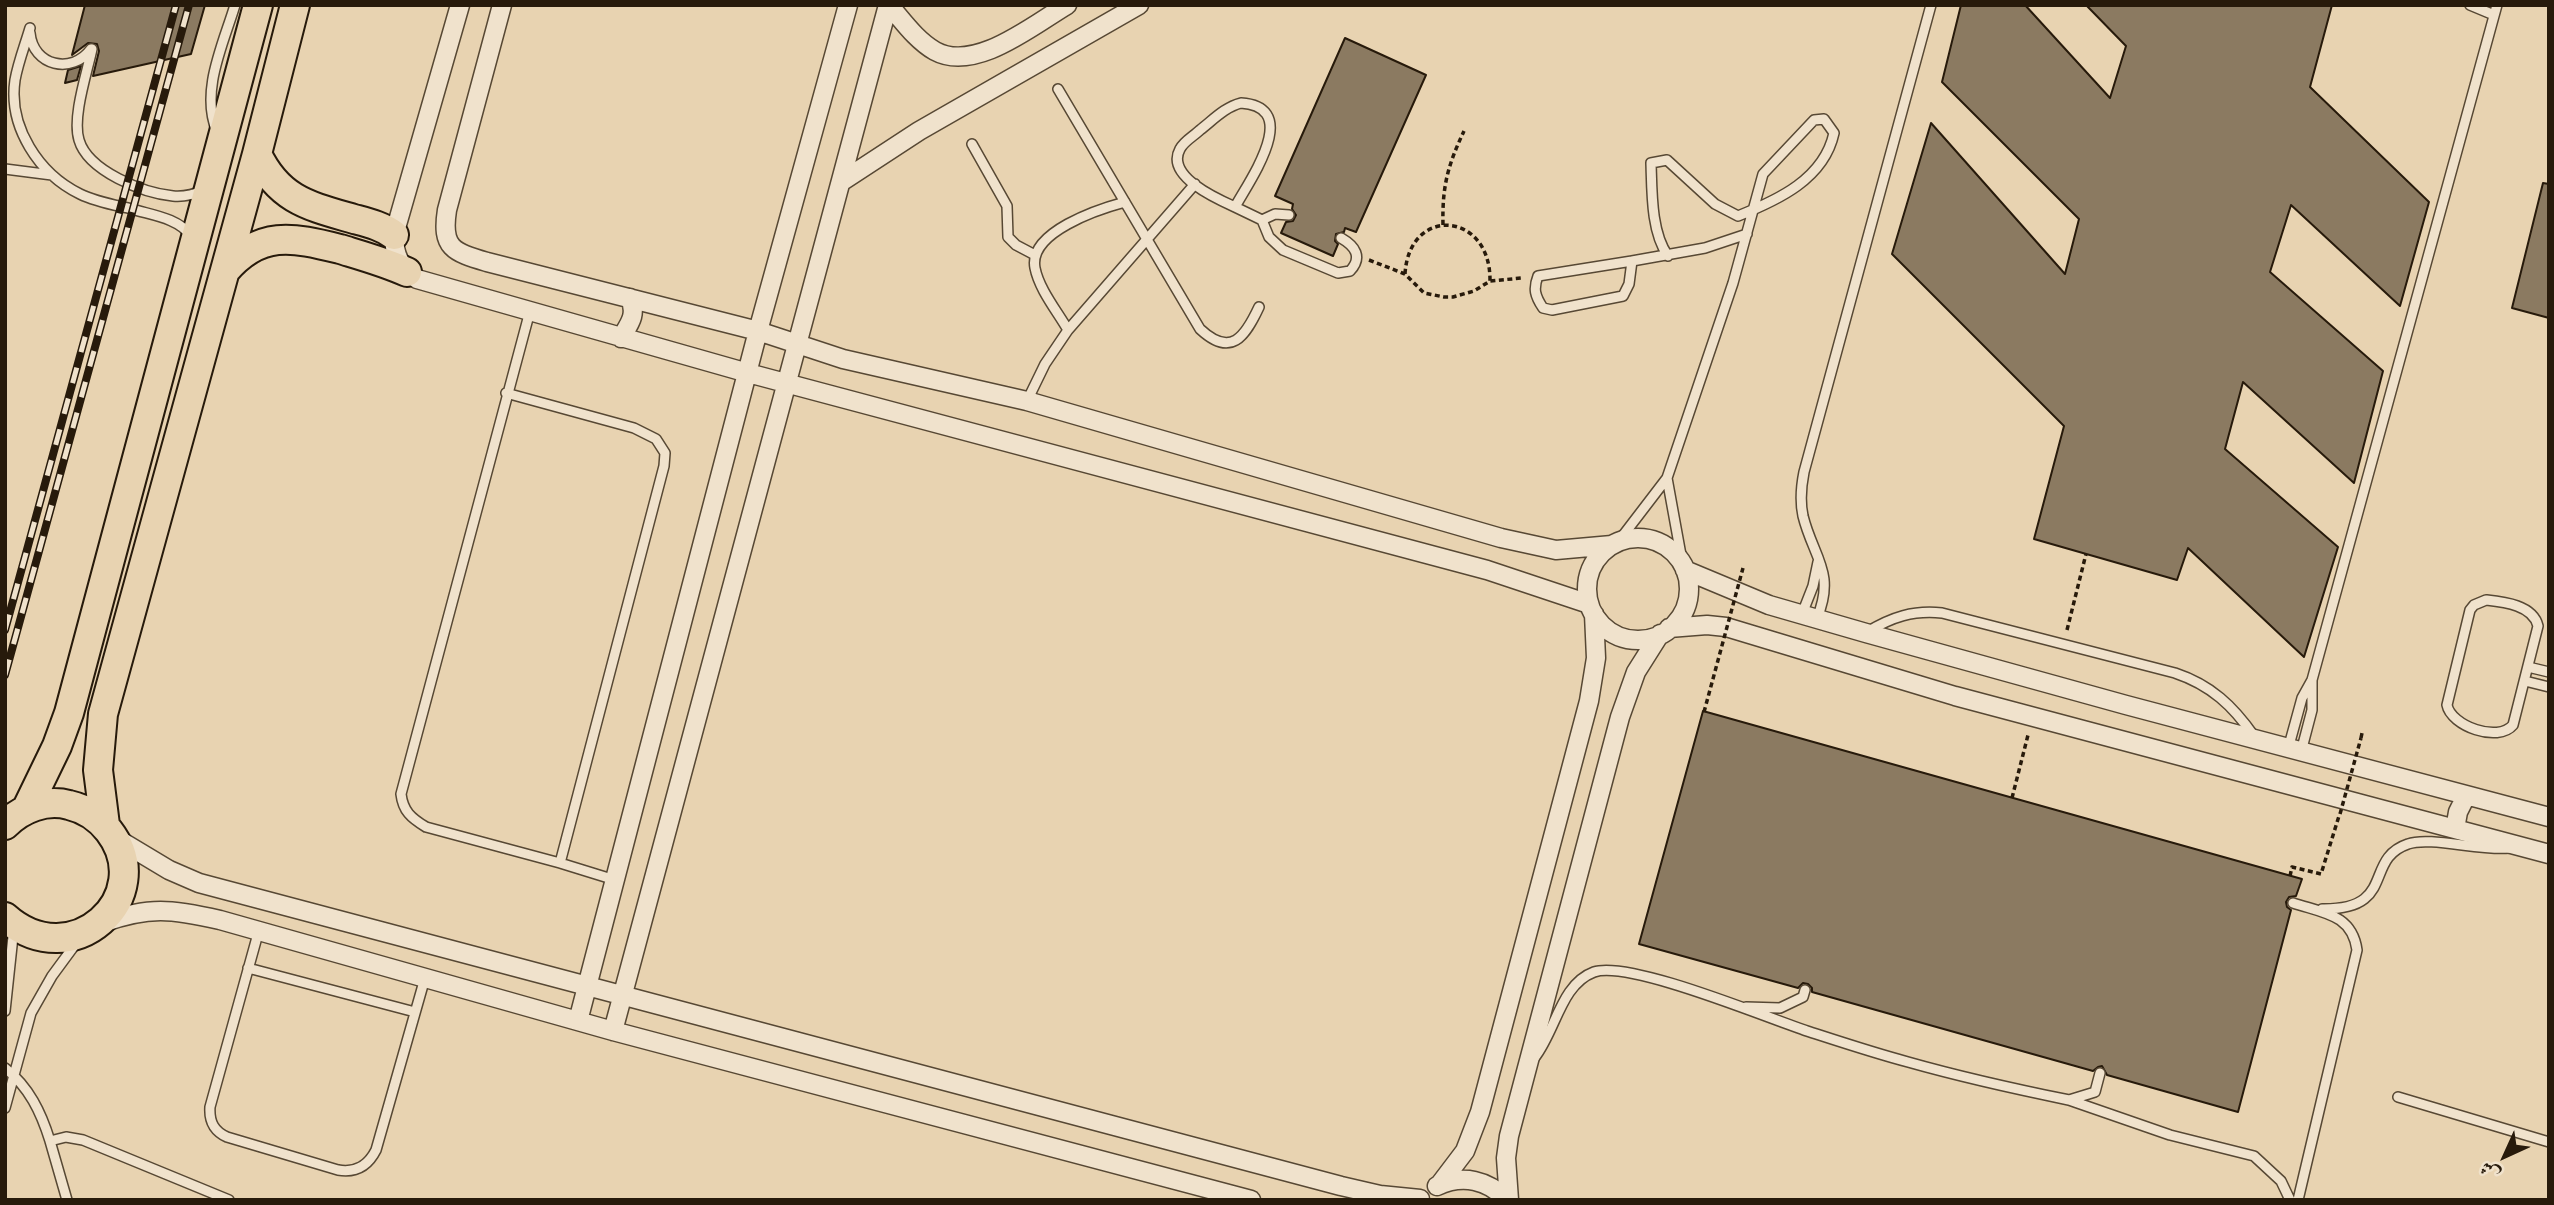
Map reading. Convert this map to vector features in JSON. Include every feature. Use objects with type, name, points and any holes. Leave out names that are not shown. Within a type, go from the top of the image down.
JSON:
[{"type":"main road","points":[[14,815],[52,757],[69,713],[258,5]]},
{"type":"main road","points":[[109,831],[98,769],[103,715],[257,154],[295,5]]},
{"type":"main road","points":[[257,154],[272,180],[294,198],[308,205],[383,227],[394,235]]},
{"type":"main road","points":[[225,271],[243,253],[254,247],[266,242],[291,239],[379,260],[407,272]]},
{"type":"main road","points":[[10,921],[37,937],[49,939],[61,939],[91,929],[113,907],[122,884],[123,868],[120,852],[109,831],[94,815],[67,804],[39,805],[14,815]]},
{"type":"street","points":[[460,5],[394,235],[396,256],[407,272],[417,279],[748,373],[1487,570],[1592,609],[1609,630],[1629,639],[1650,638],[1665,631],[1677,621],[1687,602],[1688,580],[1684,568],[1669,549],[1650,539],[1628,539],[1556,550],[1501,538],[1027,401],[843,359],[758,331],[461,253],[447,241],[444,231],[447,210],[502,5]]},
{"type":"street","points":[[578,1021],[758,331],[848,5]]},
{"type":"street","points":[[889,5],[924,43],[948,57],[958,57],[972,56],[1001,44],[1067,5]]},
{"type":"street","points":[[613,1031],[889,5]]},
{"type":"street","points":[[841,182],[919,131],[1139,5]]},
{"type":"street","points":[[621,338],[632,322],[634,313],[630,298]]},
{"type":"street","points":[[109,831],[184,877],[256,898],[1360,1191],[1420,1200],[1440,1184],[1465,1151],[1480,1112],[1591,691],[1596,658],[1592,609],[1587,595],[1589,575],[1597,558],[1615,543]]},
{"type":"street","points":[[1684,568],[1747,597],[1866,633],[2549,817]]},
{"type":"street","points":[[1508,1200],[1506,1158],[1509,1136],[1627,694],[1636,672],[1665,631],[1707,625],[1726,627],[1955,696],[2549,854]]},
{"type":"street","points":[[2361,804],[2371,793],[2374,772]]},
{"type":"street","points":[[2455,829],[2458,812],[2466,796]]},
{"type":"street","points":[[253,929],[256,898]]},
{"type":"street","points":[[91,929],[125,915],[146,910],[183,913],[253,929],[613,1031],[1251,1200]]},
{"type":"street","points":[[1440,1184],[1452,1180],[1478,1181],[1490,1186],[1508,1200]]},
{"type":"lane","points":[[222,141],[212,121],[210,99],[235,5]]},
{"type":"lane","points":[[1810,616],[1825,588],[1819,557],[1803,516],[1801,502],[1804,472],[1931,5]]},
{"type":"lane","points":[[2470,5],[2496,10]]},
{"type":"lane","points":[[2487,5],[2496,10]]},
{"type":"lane","points":[[2295,750],[2312,710],[2312,680],[2496,10]]},
{"type":"lane","points":[[195,241],[187,230],[169,220],[84,196],[52,175],[35,156],[22,136],[16,115],[15,82],[30,28],[30,37],[38,53],[53,64],[70,64],[86,56],[92,49],[77,125],[79,140],[87,156],[100,169],[113,177],[175,197],[197,193],[209,187]]},
{"type":"lane","points":[[1058,89],[1195,323],[1210,337],[1223,342],[1238,340],[1248,331],[1259,307]]},
{"type":"lane","points":[[1235,207],[1270,140],[1271,124],[1257,106],[1241,103],[1233,105],[1184,143],[1177,162],[1183,174],[1195,184],[1235,207],[1262,220]]},
{"type":"lane","points":[[1615,543],[1667,478],[1747,234],[1753,210],[1763,174],[1814,120],[1824,119],[1834,133],[1831,147],[1818,166],[1785,196],[1753,210],[1738,216],[1715,204],[1667,160],[1651,163],[1660,245],[1668,256]]},
{"type":"lane","points":[[972,144],[1007,206],[1008,237],[1016,245],[1035,255]]},
{"type":"lane","points":[[5,169],[52,175]]},
{"type":"lane","points":[[1027,401],[1045,364],[1069,330],[1195,184]]},
{"type":"lane","points":[[1069,330],[1037,276],[1035,255],[1042,243],[1069,224],[1092,212],[1125,202]]},
{"type":"lane","points":[[1262,220],[1275,214],[1289,215]]},
{"type":"lane","points":[[1262,220],[1264,229],[1275,245],[1338,273],[1350,271],[1357,256],[1353,246],[1341,238]]},
{"type":"lane","points":[[1632,261],[1629,284],[1623,296],[1552,310],[1543,308],[1537,299],[1534,288],[1538,276],[1632,261],[1668,256],[1705,248],[1747,234]]},
{"type":"lane","points":[[530,312],[506,393],[401,794],[402,806],[411,818],[426,827],[615,880]]},
{"type":"lane","points":[[506,393],[642,432],[656,439],[665,453],[664,466],[560,863]]},
{"type":"lane","points":[[1667,478],[1684,568]]},
{"type":"lane","points":[[1810,616],[1819,557]]},
{"type":"lane","points":[[2486,600],[2522,608],[2533,614],[2538,632],[2529,667],[2513,725],[2504,733],[2493,733],[2459,722],[2450,715],[2448,700],[2470,610],[2474,605],[2486,600]]},
{"type":"lane","points":[[1866,633],[1900,615],[1914,612],[1942,613],[2175,673],[2201,683],[2223,698],[2258,740]]},
{"type":"lane","points":[[2529,667],[2549,672]]},
{"type":"lane","points":[[2525,681],[2549,687]]},
{"type":"lane","points":[[2313,909],[2337,909],[2357,904],[2373,890],[2392,853],[2408,844],[2426,841],[2486,849],[2520,846]]},
{"type":"lane","points":[[2293,903],[2343,921],[2351,929],[2357,950],[2298,1200]]},
{"type":"lane","points":[[5,1011],[10,921]]},
{"type":"lane","points":[[5,1108],[25,1029],[35,1004],[52,976],[91,929]]},
{"type":"lane","points":[[253,929],[248,968],[210,1107],[211,1122],[221,1134],[228,1137],[338,1170],[355,1170],[373,1157],[425,978]]},
{"type":"lane","points":[[248,968],[415,1012]]},
{"type":"lane","points":[[1527,1066],[1550,1034],[1571,988],[1578,981],[1596,971],[1606,969],[1627,972],[1909,1062],[2068,1100],[2170,1135],[2254,1156],[2281,1181],[2290,1200]]},
{"type":"lane","points":[[1737,1007],[1780,1008],[1803,997],[1805,990]]},
{"type":"lane","points":[[5,1069],[14,1075],[37,1105],[67,1200]]},
{"type":"lane","points":[[2068,1100],[2095,1092],[2100,1073]]},
{"type":"lane","points":[[2398,1097],[2549,1142]]},
{"type":"lane","points":[[50,1141],[66,1137],[83,1140],[229,1200]]},
{"type":"path","points":[[1443,225],[1442,193],[1449,162],[1464,131]]},
{"type":"path","points":[[1405,274],[1410,250],[1419,238],[1435,227],[1454,225],[1465,230],[1486,251],[1490,265],[1490,281]]},
{"type":"path","points":[[1357,256],[1405,274],[1424,293],[1444,297],[1474,291],[1490,281],[1538,276]]},
{"type":"path","points":[[1703,712],[1743,568]]},
{"type":"path","points":[[2290,876],[2292,867],[2321,874],[2362,736]]},
{"type":"path","points":[[2012,798],[2018,776]]},
{"type":"building","points":[[85,5],[205,5],[191,54],[93,76],[99,51],[97,44],[88,43],[72,55]]},
{"type":"building","points":[[1961,5],[2025,5],[2110,98],[2126,46],[2086,5],[2332,5],[2310,87],[2429,202],[2400,306],[2291,205],[2270,272],[2383,371],[2354,483],[2243,382],[2225,449],[2338,547],[2304,657],[2188,548],[2177,580],[2034,539],[2064,426],[1892,254],[1931,123],[2065,274],[2079,219],[1942,82]]},
{"type":"building","points":[[1345,38],[1426,75],[1356,232],[1345,228],[1344,232],[1336,234],[1335,241],[1338,244],[1333,256],[1281,233],[1286,222],[1293,221],[1296,215],[1292,209],[1293,204],[1275,196]]},
{"type":"building","points":[[81,66],[77,80],[65,83],[68,70]]},
{"type":"building","points":[[2543,183],[2549,184],[2549,318],[2512,308]]},
{"type":"building","points":[[1703,711],[2302,879],[2296,896],[2289,897],[2286,902],[2291,910],[2238,1112],[2107,1075],[2102,1066],[2093,1071],[1812,992],[1808,984],[1803,983],[1798,988],[1639,944]]},
{"type":"railway","points":[[5,630],[176,5]]},
{"type":"railway","points":[[5,675],[189,5]]}]
